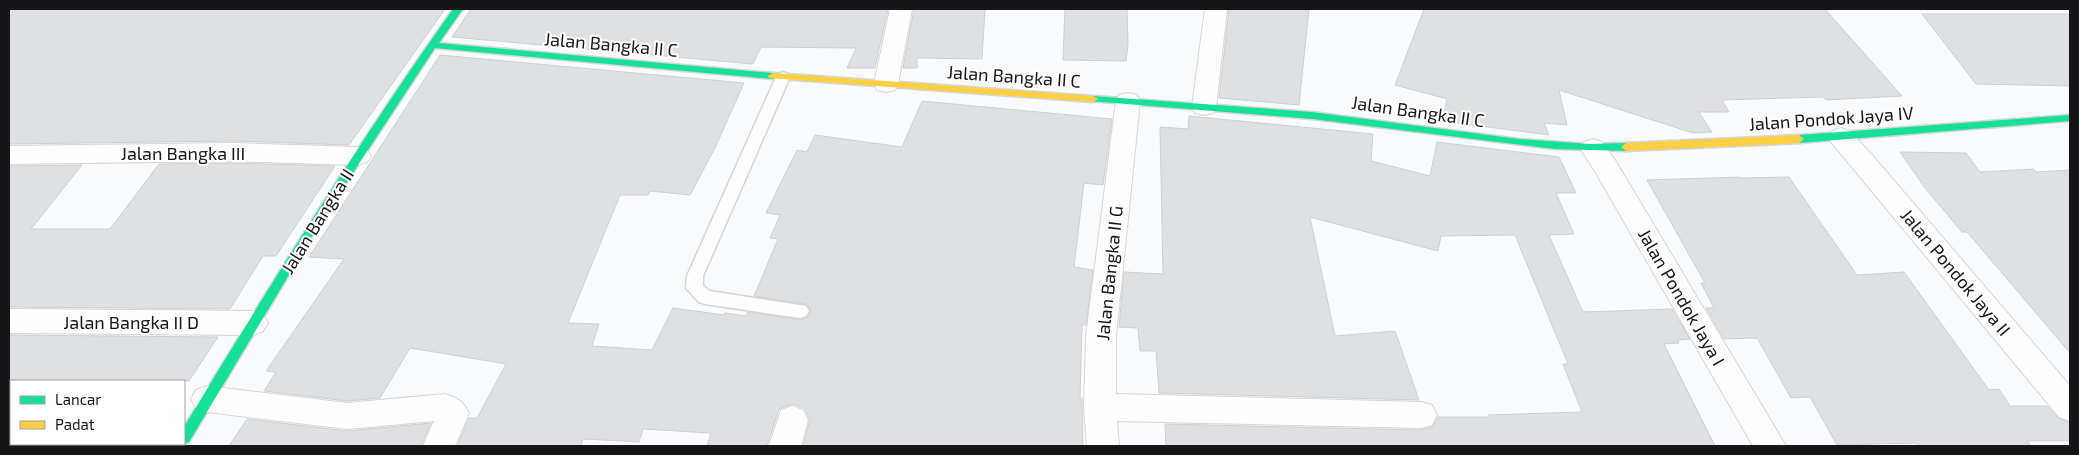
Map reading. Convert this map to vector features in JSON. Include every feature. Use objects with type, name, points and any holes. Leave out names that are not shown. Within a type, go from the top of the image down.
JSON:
[{"type":"street","name":"Jalan Bangka II","points":[[185,436],[253,322],[358,156],[432,44],[458,9]]},
{"type":"street","points":[[886,84],[901,9]]},
{"type":"street","points":[[1204,107],[1216,9]]},
{"type":"street","name":"Jalan Bangka II C","points":[[432,44],[783,77],[1128,101],[1343,119],[1540,146],[1593,148]]},
{"type":"street","name":"Jalan Bangka II G","points":[[1103,446],[1100,407],[1102,336],[1128,101]]},
{"type":"street","name":"Jalan Pondok Jaya IV","points":[[1593,148],[1841,137],[2070,118]]},
{"type":"street","name":"Jalan Pondok Jaya II","points":[[1841,137],[1870,168],[2070,408]]},
{"type":"street","name":"Jalan Pondok Jaya I","points":[[1593,148],[1770,446]]},
{"type":"street","name":"Jalan Bangka III","points":[[9,155],[233,152],[358,156]]},
{"type":"street","name":"Jalan Bangka II D","points":[[9,321],[253,322]]},
{"type":"street","points":[[207,399],[347,416],[445,407],[453,413],[439,446]]},
{"type":"street","points":[[1100,407],[1421,414]]},
{"type":"lane","points":[[783,77],[695,276],[695,288],[705,297],[800,311]]},
{"type":"building","points":[[9,9],[445,9],[349,145],[233,141],[9,144]]},
{"type":"building","points":[[471,9],[888,9],[875,68],[847,68],[856,48],[761,47],[753,64],[452,37]]},
{"type":"building","points":[[914,9],[985,9],[982,59],[917,58],[917,68],[903,68]]},
{"type":"building","points":[[1065,9],[1127,9],[1128,44],[1126,61],[1063,60]]},
{"type":"building","points":[[1229,9],[1309,9],[1299,105],[1219,98]]},
{"type":"building","points":[[1424,9],[1825,9],[1902,96],[1826,100],[1823,97],[1722,100],[1729,112],[1699,112],[1712,132],[1693,133],[1559,90],[1567,125],[1544,123],[1549,135],[1442,121],[1447,99],[1395,85]]},
{"type":"building","points":[[1922,14],[2070,14],[2070,86],[1976,84]]},
{"type":"building","points":[[440,55],[744,83],[715,148],[690,195],[650,191],[648,195],[620,195],[568,323],[599,324],[592,346],[652,350],[673,308],[724,315],[725,313],[746,316],[748,312],[800,320],[808,317],[811,310],[806,304],[754,296],[778,239],[770,238],[780,215],[766,213],[797,150],[807,152],[815,135],[902,147],[922,101],[1112,119],[1103,185],[1084,183],[1074,267],[1093,270],[1086,325],[1082,325],[1080,398],[1082,398],[1083,446],[803,446],[810,419],[804,408],[793,404],[779,409],[767,446],[707,446],[711,433],[643,429],[639,442],[583,439],[581,446],[457,446],[469,418],[477,418],[506,364],[410,348],[380,398],[347,401],[264,391],[276,372],[266,371],[344,259],[309,257]]},
{"type":"building","points":[[1189,116],[1373,134],[1371,161],[1430,176],[1437,142],[1559,157],[1576,193],[1556,193],[1574,234],[1549,235],[1583,312],[1672,309],[1690,339],[1678,340],[1679,343],[1664,344],[1715,446],[1166,446],[1165,424],[1421,430],[1432,427],[1438,417],[1488,417],[1488,415],[1582,412],[1563,364],[1568,364],[1515,235],[1441,236],[1438,251],[1310,217],[1335,336],[1395,331],[1419,400],[1159,393],[1156,351],[1140,351],[1138,328],[1119,327],[1124,272],[1163,274],[1160,127],[1188,129]]},
{"type":"building","points":[[1900,152],[1966,153],[1980,172],[2034,169],[2036,172],[2070,170],[2070,353],[1967,232],[1962,232],[1925,188]]},
{"type":"building","points":[[233,163],[335,166],[276,256],[263,256],[230,309],[9,307],[9,166],[82,165],[31,229],[110,229],[159,164]]},
{"type":"building","points":[[1789,177],[1857,275],[1904,272],[1989,390],[1999,389],[2010,406],[2047,406],[2058,418],[2070,423],[2070,441],[2027,441],[2031,446],[1918,446],[1916,443],[1837,445],[1810,397],[1791,398],[1757,338],[1724,339],[1706,308],[1714,308],[1701,283],[1705,283],[1647,180]]},
{"type":"building","points":[[9,335],[218,337],[189,381],[9,381]]},
{"type":"building","points":[[247,419],[347,431],[431,423],[421,446],[229,446]]},
{"type":"traffic: fast","points":[[185,436],[283,274],[351,167],[458,9]]},
{"type":"traffic: fast","points":[[432,45],[773,76]]},
{"type":"traffic: fast","points":[[1093,99],[1312,116],[1378,123],[1519,143],[1555,146],[1626,147]]},
{"type":"traffic: fast","points":[[1799,139],[2070,118]]},
{"type":"traffic: slow","points":[[773,76],[1093,99]]},
{"type":"traffic: slow","points":[[1626,147],[1799,139]]}]
